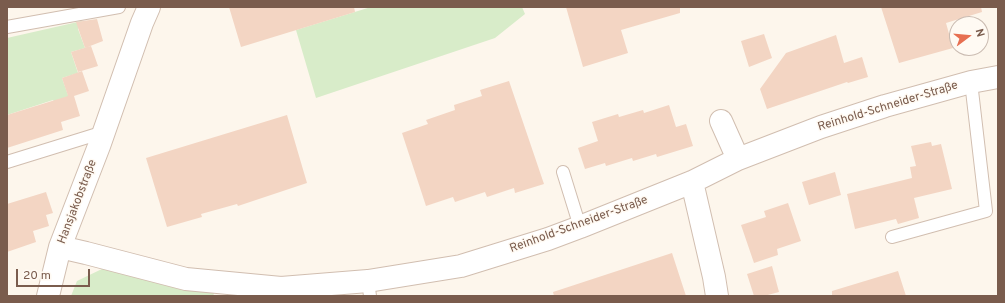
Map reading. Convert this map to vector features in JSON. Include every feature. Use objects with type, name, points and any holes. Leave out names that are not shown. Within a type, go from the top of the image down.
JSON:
[{"type":"street","name":"Hansjakobstraße","points":[[48,296],[60,248],[149,7]]},
{"type":"street","name":"Reinhold-Schneider-Straße","points":[[60,248],[86,253],[186,279],[280,288],[369,289],[461,266],[548,239],[692,182],[738,160],[828,124],[885,106],[971,82],[998,77]]},
{"type":"street","points":[[721,121],[738,160]]},
{"type":"street","points":[[692,182],[717,296]]},
{"type":"lane","points":[[7,27],[120,7]]},
{"type":"lane","name":"Reinhold-Schneider-Straße","points":[[892,237],[986,212],[971,82]]},
{"type":"lane","points":[[7,162],[104,132]]},
{"type":"lane","points":[[563,172],[580,227]]},
{"type":"green space","points":[[371,7],[522,7],[525,14],[495,38],[316,98],[296,30]]},
{"type":"green space","points":[[82,21],[78,29],[85,48],[71,52],[78,73],[62,78],[69,98],[55,103],[53,100],[7,115],[7,38]]},
{"type":"green space","points":[[104,268],[164,285],[216,289],[213,296],[71,296],[77,281]]},
{"type":"building","points":[[229,7],[354,7],[355,12],[241,47]]},
{"type":"building","points":[[566,7],[680,7],[680,13],[621,30],[628,53],[583,67]]},
{"type":"building","points":[[881,7],[981,7],[982,12],[969,16],[949,16],[949,22],[946,23],[949,34],[949,49],[899,63]]},
{"type":"building","points":[[97,19],[103,41],[85,48],[76,22]]},
{"type":"building","points":[[764,34],[772,58],[749,67],[741,41]]},
{"type":"building","points":[[836,35],[844,63],[862,57],[868,77],[848,83],[847,82],[767,109],[760,89],[786,53]]},
{"type":"building","points":[[91,46],[98,66],[78,72],[71,52]]},
{"type":"building","points":[[82,71],[89,91],[74,96],[80,116],[61,122],[63,130],[7,148],[7,115],[68,96],[62,78]]},
{"type":"building","points":[[509,81],[544,184],[515,193],[514,188],[487,197],[485,192],[455,202],[453,197],[426,206],[402,133],[428,124],[426,120],[455,110],[454,105],[482,96],[480,90]]},
{"type":"building","points":[[669,105],[676,127],[686,124],[693,146],[657,157],[656,154],[633,161],[632,158],[606,166],[605,163],[585,169],[578,148],[598,141],[592,122],[618,114],[619,117],[643,110],[644,113]]},
{"type":"building","points":[[287,115],[307,183],[238,206],[237,204],[201,214],[202,217],[167,227],[146,158]]},
{"type":"building","points":[[931,142],[932,146],[941,144],[952,189],[914,198],[919,218],[898,224],[896,219],[855,229],[847,194],[912,178],[910,167],[916,166],[911,146]]},
{"type":"building","points":[[835,172],[841,195],[809,205],[802,182]]},
{"type":"building","points":[[46,192],[53,213],[46,215],[49,226],[33,231],[36,242],[7,252],[7,204]]},
{"type":"building","points":[[788,203],[801,241],[777,249],[778,255],[754,263],[741,225],[766,217],[764,211]]},
{"type":"building","points":[[672,253],[686,296],[554,296],[553,292]]},
{"type":"building","points":[[772,266],[779,292],[764,296],[754,296],[747,274]]},
{"type":"building","points":[[898,271],[906,296],[832,296],[832,291]]}]
